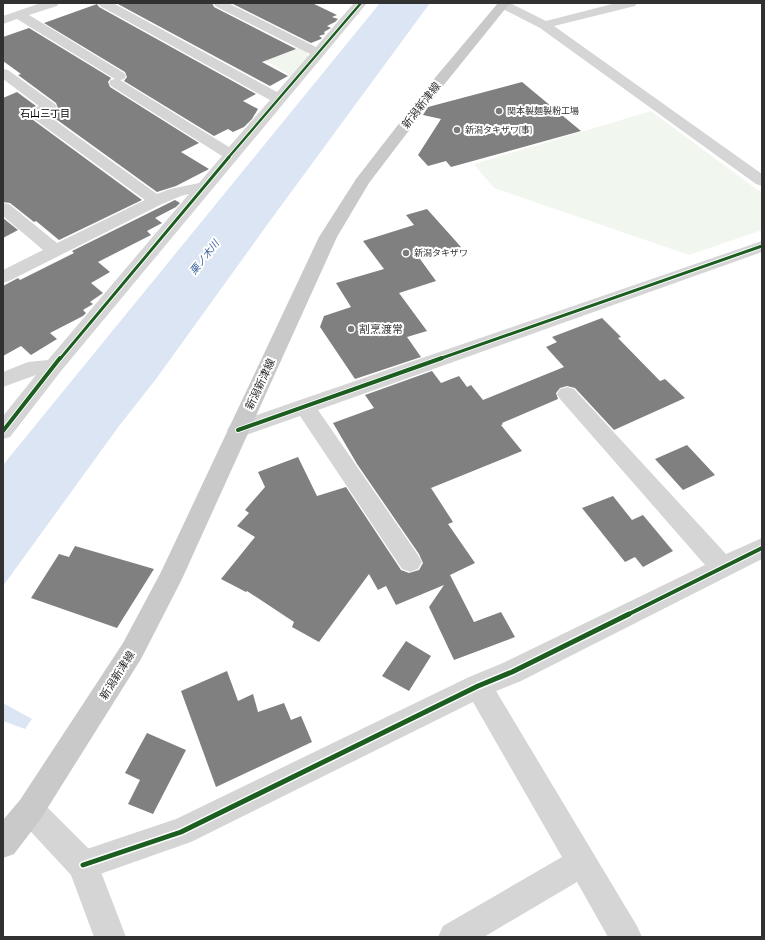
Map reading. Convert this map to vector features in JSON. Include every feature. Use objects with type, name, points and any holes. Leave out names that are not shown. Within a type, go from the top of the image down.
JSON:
[{"type":"main road","name":"新潟新津線","points":[[3,843],[30,810],[132,651],[170,579],[328,237],[358,188],[434,88],[503,3]]},
{"type":"street","points":[[9,16],[53,3]]},
{"type":"street","points":[[104,3],[279,99]]},
{"type":"street","points":[[218,3],[318,53]]},
{"type":"street","points":[[503,3],[544,25],[762,181]]},
{"type":"street","points":[[544,25],[631,3]]},
{"type":"street","points":[[3,430],[54,366],[318,53],[356,4]]},
{"type":"street","points":[[9,16],[117,80],[231,155]]},
{"type":"street","points":[[3,73],[50,107],[35,113],[156,201]]},
{"type":"street","points":[[3,277],[176,192],[206,186]]},
{"type":"street","points":[[3,208],[54,251]]},
{"type":"street","points":[[238,430],[762,246]]},
{"type":"street","points":[[3,380],[28,370],[54,366]]},
{"type":"street","points":[[567,394],[723,568]]},
{"type":"street","points":[[304,406],[410,562]]},
{"type":"street","points":[[83,864],[181,832],[762,548]]},
{"type":"street","points":[[478,686],[626,937]]},
{"type":"street","points":[[30,810],[83,864],[110,937]]},
{"type":"street","points":[[454,937],[582,862]]},
{"type":"shaded area","points":[[296,46],[307,52],[308,57],[291,76],[266,61]]},
{"type":"shaded area","points":[[651,111],[762,193],[762,230],[689,255],[494,188],[474,164]]},
{"type":"water","name":"栗ノ木川","points":[[380,3],[430,3],[3,586],[3,465]]},
{"type":"water","points":[[3,703],[32,719],[25,729],[3,721]]},
{"type":"building","points":[[116,3],[212,3],[214,7],[296,49],[262,62],[288,76],[270,86]]},
{"type":"building","points":[[231,3],[312,3],[337,15],[332,17],[338,19],[327,26],[331,28],[324,32],[325,34],[319,36],[322,38],[321,39],[311,43]]},
{"type":"building","points":[[97,4],[99,7],[256,94],[243,101],[258,109],[252,119],[244,127],[233,132],[228,129],[214,136],[124,81],[127,77],[125,72],[44,23]]},
{"type":"building","points":[[29,28],[111,78],[108,82],[110,87],[199,143],[181,152],[209,169],[176,186],[157,192],[49,114],[56,111],[58,108],[56,103],[18,75],[21,74],[3,61],[3,37]]},
{"type":"building","points":[[522,82],[581,131],[451,167],[446,161],[428,166],[418,155],[441,119],[423,115],[428,107]]},
{"type":"building","points":[[17,92],[36,106],[29,109],[27,112],[29,117],[142,200],[59,240],[36,221],[34,222],[10,203],[3,202],[3,98]]},
{"type":"building","points":[[175,200],[180,203],[176,207],[155,218],[162,223],[147,231],[151,235],[98,262],[110,272],[91,283],[103,293],[90,302],[93,304],[83,310],[86,313],[83,316],[50,333],[57,339],[31,355],[21,346],[3,356],[3,286],[18,278],[20,280],[74,253],[72,251]]},
{"type":"building","points":[[427,209],[461,247],[420,259],[436,281],[399,293],[427,331],[407,337],[421,357],[355,379],[320,327],[324,316],[351,307],[336,283],[384,269],[363,241],[414,225],[406,215]]},
{"type":"building","points":[[3,218],[18,230],[3,238]]},
{"type":"building","points":[[602,318],[621,337],[618,338],[660,381],[665,379],[685,398],[614,430],[575,388],[567,386],[560,388],[556,393],[558,399],[502,423],[503,424],[501,425],[522,451],[431,488],[453,522],[448,524],[475,563],[450,575],[474,622],[501,612],[515,637],[454,660],[429,607],[444,585],[396,605],[386,586],[378,590],[369,574],[319,642],[292,627],[294,622],[247,591],[246,592],[221,579],[255,537],[237,526],[249,513],[245,510],[265,487],[258,472],[298,457],[317,496],[346,487],[401,570],[409,573],[419,570],[423,563],[419,554],[357,464],[333,423],[374,408],[365,395],[432,371],[441,383],[459,376],[467,387],[471,385],[483,400],[564,367],[546,347],[557,342],[552,337]]},
{"type":"building","points":[[687,445],[715,475],[683,490],[655,459]]},
{"type":"building","points":[[613,496],[632,520],[643,515],[673,551],[643,567],[635,557],[625,562],[582,508]]},
{"type":"building","points":[[75,546],[154,569],[117,628],[31,598],[59,554],[69,557]]},
{"type":"building","points":[[406,641],[431,656],[409,691],[382,676]]},
{"type":"building","points":[[227,671],[238,701],[253,694],[258,712],[284,703],[291,720],[301,716],[312,742],[216,787],[181,691]]},
{"type":"building","points":[[147,733],[186,750],[153,814],[128,804],[140,780],[125,773]]},
{"type":"cycle path","points":[[3,431],[54,366],[361,3]]},
{"type":"cycle path","points":[[238,430],[762,246]]},
{"type":"cycle path","points":[[83,865],[181,832],[478,686],[512,672],[762,548]]},
{"type":"place","name":"関本製麺製粉工場","points":[[499,111]]},
{"type":"place","name":"新潟タキザワ(事)","points":[[457,130]]},
{"type":"place","name":"新潟タキザワ","points":[[406,253]]},
{"type":"place","name":"割烹渡常","points":[[351,329]]},
{"type":"district","name":"石山三丁目","points":[[45,113]]}]
